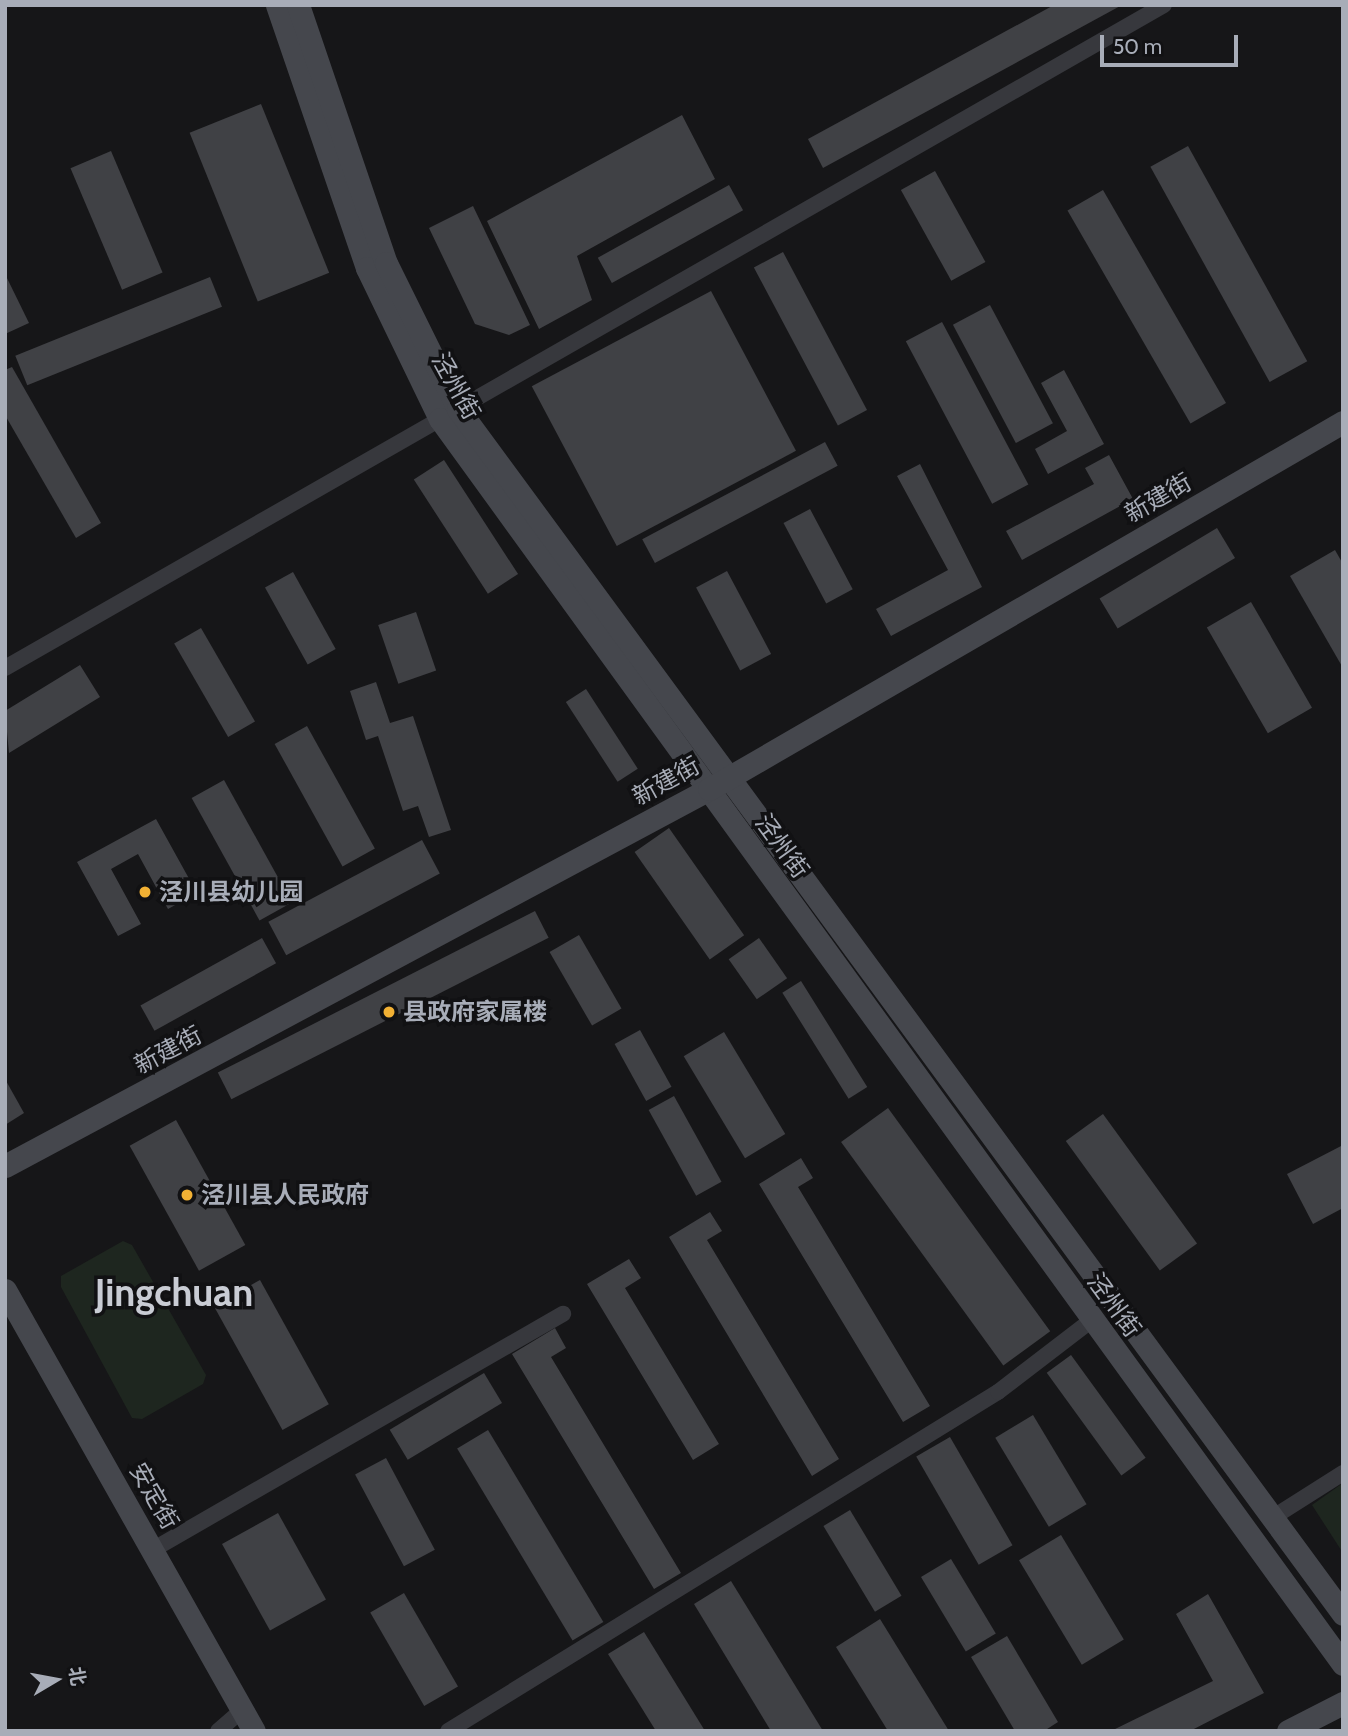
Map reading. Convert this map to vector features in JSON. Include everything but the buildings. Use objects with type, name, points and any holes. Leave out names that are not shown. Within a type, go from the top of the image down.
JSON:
[{"type":"main road","name":"泾州街","points":[[277,5],[367,268],[449,414],[717,783],[1092,1320],[1343,1664]]},
{"type":"main road","name":"泾州街","points":[[298,5],[386,263],[449,414]]},
{"type":"main road","name":"新建街","points":[[5,1166],[717,783],[1343,422]]},
{"type":"main road","name":"泾州街","points":[[717,783],[1343,1614]]},
{"type":"main road","name":"安定街","points":[[5,1290],[154,1549],[254,1731]]},
{"type":"main road","points":[[1288,1731],[1343,1703]]},
{"type":"street","points":[[5,668],[1164,5]]},
{"type":"street","points":[[154,1549],[563,1314]]},
{"type":"street","points":[[448,1731],[998,1392],[1092,1320]]},
{"type":"street","points":[[1272,1518],[1343,1473]]},
{"type":"street","points":[[218,1731],[243,1710]]},
{"type":"shaded area","points":[[123,1241],[132,1245],[206,1375],[203,1384],[142,1419],[132,1418],[61,1287],[61,1276]]},
{"type":"shaded area","points":[[1343,1483],[1343,1553],[1312,1505]]},
{"type":"place","name":"泾川县幼儿园","points":[[145,892]]},
{"type":"place","name":"县政府家属楼","points":[[389,1012]]},
{"type":"place","name":"泾川县人民政府","points":[[187,1195]]},
{"type":"district","name":"Jingchuan","points":[[174,1293]]}]
